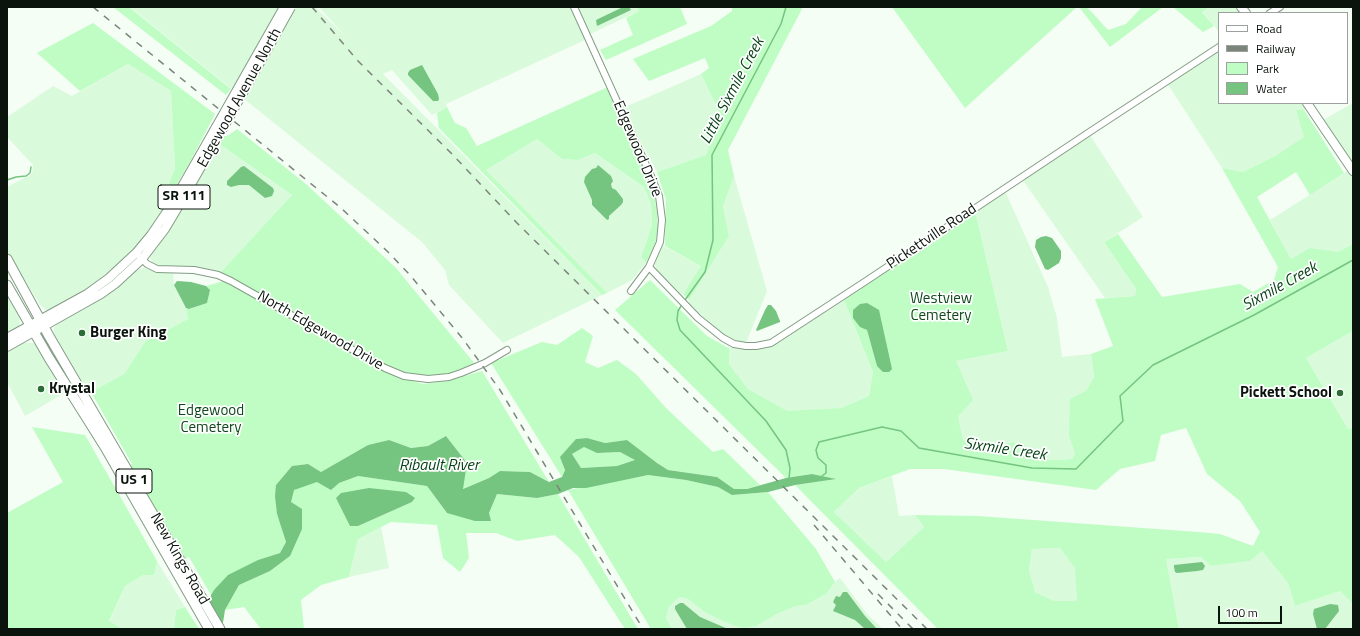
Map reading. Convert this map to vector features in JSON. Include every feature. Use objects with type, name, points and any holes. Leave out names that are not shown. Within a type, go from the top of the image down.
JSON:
[{"type":"highway","name":"New Kings Road","points":[[7,259],[220,629]]},
{"type":"highway","name":"New Kings Road","points":[[7,285],[104,447],[209,629]]},
{"type":"main road","name":"Edgewood Avenue North","points":[[218,130],[284,7]]},
{"type":"main road","name":"Edgewood Avenue North","points":[[32,329],[101,294],[115,284],[139,256],[218,130],[291,7]]},
{"type":"main road","points":[[1308,104],[1353,171]]},
{"type":"main road","name":"SR 111","points":[[7,338],[32,329]]},
{"type":"main road","name":"SR 111","points":[[7,347],[32,329]]},
{"type":"street","name":"Edgewood Drive","points":[[574,7],[652,176],[662,208],[661,231],[656,253],[649,267],[631,291]]},
{"type":"street","name":"Pickettville Road","points":[[649,267],[698,318],[723,338],[734,344],[746,346],[771,343],[1218,48]]},
{"type":"street","name":"North Edgewood Drive","points":[[139,256],[153,268],[196,270],[231,281],[385,368],[404,376],[428,379],[461,374],[507,350]]},
{"type":"shaded area","points":[[130,7],[315,7],[345,36],[319,7],[572,7],[587,39],[446,104],[447,107],[432,115],[392,70],[383,74],[602,295],[503,343],[449,285],[445,270],[422,242]]},
{"type":"shaded area","points":[[578,7],[637,7],[639,11],[590,34]]},
{"type":"shaded area","points":[[1209,7],[1236,7],[1239,12],[1218,12],[1218,31],[1202,11]]},
{"type":"shaded area","points":[[1218,50],[1218,104],[1305,104],[1307,108],[1304,110],[1296,110],[1305,137],[1275,156],[1243,172],[1222,168],[1167,83]]},
{"type":"shaded area","points":[[128,64],[171,91],[175,168],[167,187],[175,193],[155,225],[133,251],[86,289],[54,308],[46,310],[40,305],[7,250],[7,187],[32,174],[33,165],[7,137],[7,117],[53,86],[72,96]]},
{"type":"shaded area","points":[[701,74],[721,115],[706,155],[657,172],[623,108]]},
{"type":"shaded area","points":[[1353,103],[1353,161],[1351,162],[1323,120]]},
{"type":"shaded area","points":[[1090,135],[1143,217],[1104,242],[1136,289],[1135,296],[1105,298],[1022,179]]},
{"type":"shaded area","points":[[537,139],[562,159],[578,160],[595,153],[644,187],[651,204],[652,225],[641,257],[646,263],[632,280],[607,293],[486,170]],"holes":[[[598,165],[611,184],[612,188],[616,190],[623,199],[621,205],[609,216],[607,220],[592,206],[596,168]]]},
{"type":"shaded area","points":[[218,143],[292,195],[220,273],[182,267],[164,267],[153,263],[150,258],[151,252]]},
{"type":"shaded area","points":[[1349,170],[1353,176],[1353,244],[1338,252],[1310,249],[1291,259],[1270,220]]},
{"type":"shaded area","points":[[734,176],[767,291],[746,343],[736,341],[723,334],[689,304],[689,300],[729,236],[723,206]]},
{"type":"shaded area","points":[[1005,191],[1048,287],[1057,318],[1062,357],[1091,354],[1094,377],[1086,391],[1069,436],[1075,454],[1072,459],[1054,460],[1026,456],[1014,442],[995,446],[963,441],[958,416],[956,361],[1008,351],[975,211]]},
{"type":"shaded area","points":[[662,245],[701,266],[683,294],[680,295],[656,269],[655,264]]},
{"type":"shaded area","points":[[144,268],[160,272],[173,272],[174,285],[186,308],[188,319],[145,342],[124,374],[89,393],[54,334],[54,328],[57,324],[112,292],[135,271]]},
{"type":"shaded area","points":[[7,296],[20,319],[19,326],[7,334]]},
{"type":"shaded area","points":[[844,300],[873,372],[869,396],[841,408],[787,412],[748,389],[729,364],[731,345],[777,343]]},
{"type":"shaded area","name":"Pickett School","points":[[1353,331],[1353,428],[1348,429],[1306,358]]},
{"type":"shaded area","points":[[24,343],[33,343],[38,345],[66,392],[25,416],[7,382],[7,352]]},
{"type":"shaded area","points":[[892,476],[899,516],[915,515],[924,527],[886,562],[834,512],[859,488]]},
{"type":"shaded area","points":[[381,527],[389,568],[349,577],[358,539]]},
{"type":"shaded area","points":[[1060,548],[1076,568],[1077,601],[1054,601],[1035,592],[1029,570],[1032,549]]},
{"type":"shaded area","points":[[1262,551],[1288,583],[1295,606],[1340,591],[1353,604],[1353,629],[1179,629],[1166,559],[1201,557],[1211,566],[1250,561]]},
{"type":"shaded area","points":[[157,561],[185,607],[176,610],[174,629],[122,629],[109,622],[125,586],[143,575],[154,575]]},
{"type":"shaded area","points":[[840,578],[867,614],[883,629],[672,629],[666,618],[669,607],[681,597],[688,599],[706,613],[746,628],[756,626],[779,613],[796,606],[806,605],[826,594]]},
{"type":"green space","points":[[113,7],[129,7],[231,89],[226,95]]},
{"type":"green space","points":[[637,7],[680,7],[687,24],[606,60],[600,50],[633,35],[626,18],[639,11]]},
{"type":"green space","points":[[732,7],[803,7],[728,150],[734,176],[723,206],[729,236],[689,300],[683,294],[701,266],[665,246],[666,200],[657,172],[706,155],[721,115],[701,74],[709,68],[705,58],[649,81],[633,59],[711,26],[732,11]]},
{"type":"green space","points":[[892,7],[1077,7],[965,108]]},
{"type":"green space","points":[[1079,7],[1087,7],[1108,30],[1126,24],[1142,7],[1163,7],[1110,47]]},
{"type":"green space","points":[[1173,7],[1209,7],[1202,12],[1214,26],[1203,32]]},
{"type":"green space","points":[[93,23],[215,114],[173,191],[167,188],[175,168],[171,91],[128,64],[80,91],[37,53]]},
{"type":"green space","points":[[608,87],[653,190],[657,212],[658,232],[653,251],[646,263],[641,257],[652,225],[651,204],[644,187],[595,153],[578,160],[562,159],[537,139],[486,170],[607,293],[602,295],[439,128],[437,113],[447,107],[455,123],[466,128],[477,146]]},
{"type":"green space","name":"Westview Cemetery","points":[[1296,110],[1304,110],[1344,173],[1310,195],[1296,172],[1257,197],[1291,259],[1310,248],[1338,252],[1353,244],[1353,331],[1306,358],[1348,429],[1353,428],[1353,604],[1340,591],[1295,606],[1288,583],[1262,551],[1250,561],[1211,566],[1201,557],[1166,559],[1179,629],[938,629],[795,485],[834,479],[812,474],[786,478],[615,310],[650,280],[707,336],[730,349],[729,364],[748,389],[787,411],[841,408],[869,396],[873,372],[844,300],[975,211],[1008,351],[956,361],[973,400],[958,416],[963,440],[995,446],[1014,442],[1026,456],[1054,460],[1072,459],[1075,454],[1069,436],[1070,399],[1086,391],[1094,377],[1091,354],[1113,346],[1095,299],[1135,296],[1136,289],[1104,242],[1118,234],[1162,297],[1240,284],[1253,292],[1274,280],[1278,267],[1222,168],[1243,172],[1275,156],[1304,137]],"holes":[[[879,310],[877,366],[867,330],[864,327]],[[1186,428],[1207,474],[1240,501],[1260,532],[1253,546],[1220,534],[978,516],[915,515],[924,527],[886,562],[834,512],[859,488],[910,469],[944,469],[1096,490],[1120,469],[1155,461],[1161,435]],[[1060,548],[1075,568],[1077,601],[1054,601],[1035,592],[1029,570],[1032,549]]]},
{"type":"green space","points":[[237,129],[306,184],[396,268],[475,364],[459,371],[443,375],[424,376],[408,374],[390,368],[245,285],[220,273],[292,195],[218,143],[223,137],[229,135]]},
{"type":"green space","name":"Edgewood Cemetery","points":[[224,281],[244,290],[406,379],[423,384],[447,381],[482,371],[549,482],[530,472],[500,471],[489,478],[462,489],[467,463],[446,436],[428,446],[411,448],[389,440],[368,445],[321,472],[308,464],[292,466],[276,485],[277,514],[286,542],[280,553],[258,560],[214,590],[211,595],[189,557],[183,560],[129,466],[132,464],[91,392],[124,374],[145,342],[188,319],[186,308],[190,309],[207,303],[210,290],[206,286]]},
{"type":"green space","points":[[582,328],[593,336],[585,362],[598,368],[617,360],[636,374],[667,409],[713,452],[723,449],[760,485],[747,489],[734,489],[717,477],[668,470],[627,440],[605,443],[587,438],[576,439],[562,477],[491,363],[542,342],[557,345]]},
{"type":"green space","points":[[32,427],[85,435],[157,561],[154,575],[143,575],[125,586],[109,621],[122,629],[7,629],[7,513],[63,482]]},
{"type":"green space","points":[[584,447],[597,453],[620,452],[636,460],[617,466],[581,468],[572,454]]},
{"type":"green space","points":[[648,475],[686,480],[718,487],[732,495],[768,492],[816,549],[835,582],[826,594],[806,605],[796,606],[779,613],[756,626],[746,628],[735,626],[706,613],[688,599],[681,597],[669,607],[666,618],[672,629],[651,629],[568,490]]},
{"type":"green space","points":[[358,476],[427,486],[447,513],[489,513],[497,494],[537,498],[558,494],[638,629],[625,629],[579,557],[555,535],[517,541],[496,533],[466,533],[469,558],[460,572],[443,558],[437,525],[391,522],[358,539],[349,577],[321,585],[301,600],[304,629],[261,629],[244,607],[225,610],[239,585],[270,571],[290,556],[290,502],[294,489],[317,482],[339,483]],"holes":[[[415,499],[412,502],[358,526],[350,525]]]},
{"type":"green space","points":[[185,607],[199,629],[174,629],[176,610]]},
{"type":"water","points":[[623,7],[629,7],[631,10],[597,26],[596,20]]},
{"type":"water","points":[[422,65],[438,94],[438,101],[433,101],[408,75],[410,70]]},
{"type":"water","points":[[598,165],[611,176],[613,181],[611,184],[612,188],[616,190],[623,199],[621,205],[609,216],[609,219],[607,220],[592,205],[592,200],[584,182],[585,177]]},
{"type":"water","points":[[244,166],[273,188],[274,191],[272,196],[265,198],[249,185],[231,187],[227,185],[227,181],[241,167]]},
{"type":"water","points":[[1046,236],[1052,238],[1061,251],[1059,263],[1048,270],[1045,269],[1035,247],[1036,240]]},
{"type":"water","points":[[177,281],[191,282],[206,286],[210,290],[207,303],[189,309],[186,308],[174,285]]},
{"type":"water","points":[[867,303],[879,310],[892,369],[889,372],[883,372],[877,366],[867,330],[860,327],[853,318],[853,310],[860,304]]},
{"type":"water","points":[[768,305],[771,305],[776,311],[780,322],[757,331],[756,330]]},
{"type":"water","name":"Ribault River","points":[[446,436],[467,463],[463,489],[489,478],[500,471],[530,472],[549,482],[562,477],[565,470],[560,457],[576,439],[587,438],[605,443],[627,440],[668,470],[717,477],[734,489],[747,489],[786,478],[812,474],[836,479],[795,485],[768,492],[732,495],[718,487],[686,480],[648,475],[586,488],[573,488],[558,494],[537,498],[497,494],[489,513],[491,521],[475,521],[447,513],[427,486],[358,476],[339,483],[331,490],[317,482],[294,490],[291,502],[302,509],[302,529],[290,556],[270,571],[239,585],[225,610],[222,629],[204,629],[211,595],[228,575],[258,560],[280,553],[286,542],[277,514],[275,496],[276,485],[292,466],[308,464],[321,472],[368,445],[389,440],[411,448],[428,446]],"holes":[[[584,447],[597,453],[620,452],[635,460],[617,466],[581,468],[572,454]]]},
{"type":"water","points":[[369,488],[406,492],[415,498],[412,502],[358,526],[350,526],[336,498],[341,493]]},
{"type":"water","points":[[1202,562],[1205,566],[1203,570],[1175,572],[1174,565]]},
{"type":"water","points":[[843,592],[847,592],[877,629],[865,629],[855,620],[833,611],[836,605],[833,602],[836,596],[840,597]]},
{"type":"water","points":[[683,603],[700,617],[728,629],[687,629],[675,609],[675,606]]},
{"type":"water","points":[[1330,604],[1338,605],[1339,611],[1325,629],[1317,629],[1313,614],[1314,609]]},
{"type":"waterway","name":"Little Sixmile Creek","points":[[685,300],[705,272],[713,240],[712,155],[781,24],[786,7]]},
{"type":"waterway","points":[[7,180],[26,176],[30,173],[31,167]]},
{"type":"waterway","name":"Sixmile Creek","points":[[822,476],[826,473],[826,465],[818,458],[816,450],[819,442],[882,427],[901,431],[919,448],[1032,468],[1076,469],[1123,421],[1120,396],[1153,365],[1254,315],[1353,260]]},
{"type":"waterway","name":"Little Sixmile Creek","points":[[681,306],[678,311],[677,320],[680,330],[766,421],[786,450],[790,468],[789,479]]},
{"type":"railway","points":[[93,7],[341,208],[410,275],[463,339],[500,390],[643,629]]},
{"type":"railway","points":[[312,7],[358,61],[452,154],[517,223],[927,629]]},
{"type":"railway","points":[[814,525],[902,629]]},
{"type":"railway","points":[[878,594],[913,629]]},
{"type":"place","name":"Burger King","points":[[82,333]]},
{"type":"place","name":"Krystal","points":[[41,389]]},
{"type":"place","name":"Pickett School","points":[[1340,393]]}]
